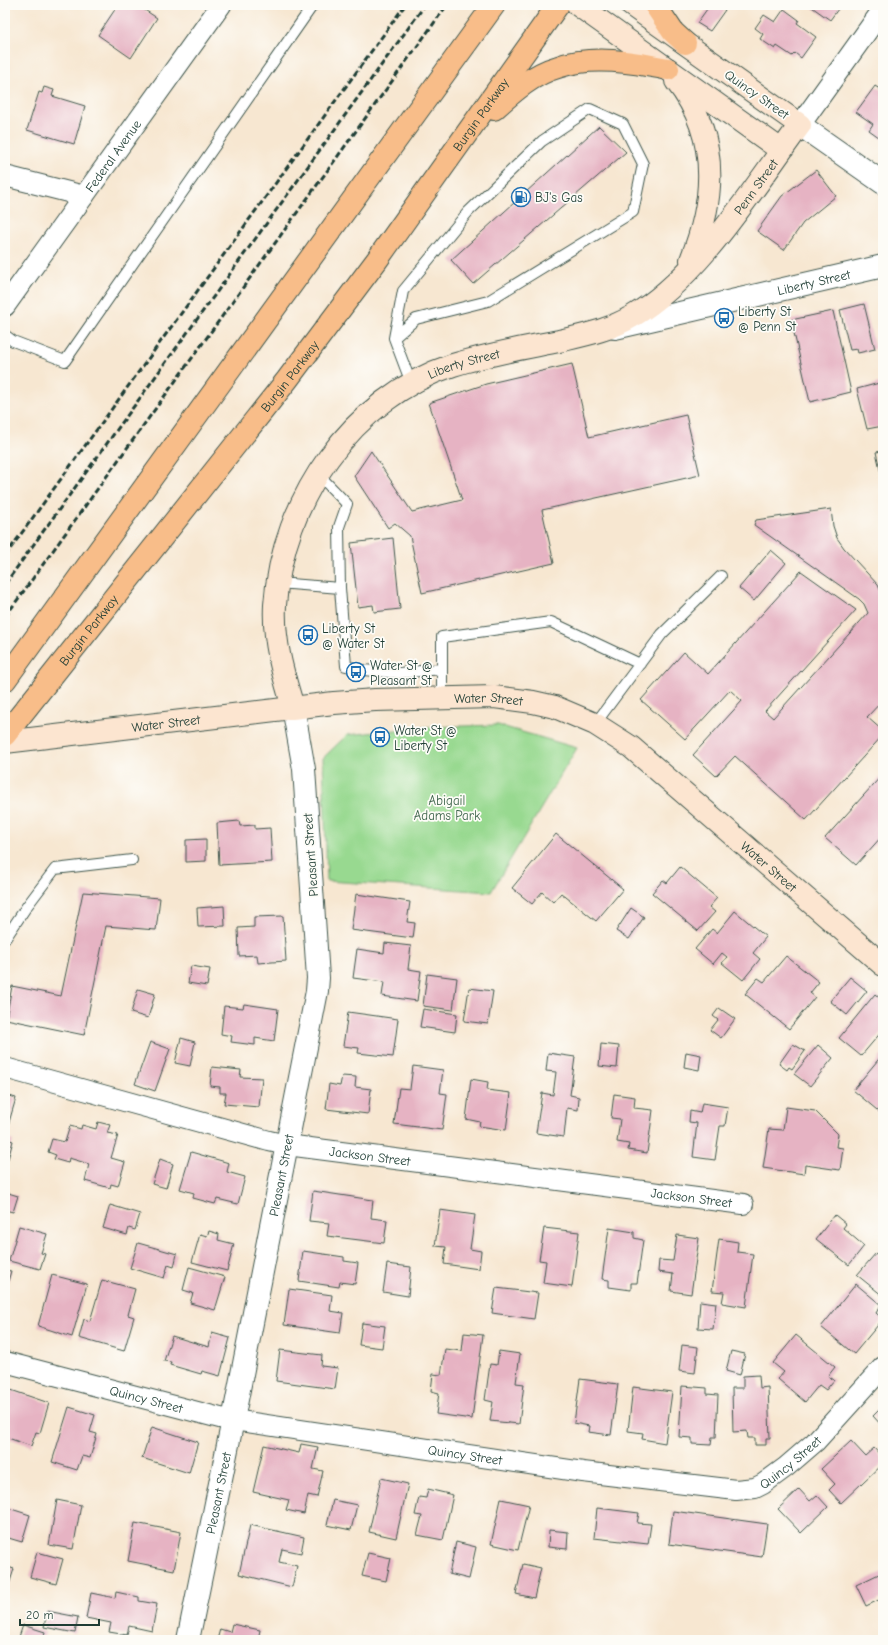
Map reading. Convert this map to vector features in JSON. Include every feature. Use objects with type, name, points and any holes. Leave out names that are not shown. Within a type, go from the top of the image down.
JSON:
[{"type":"main road","points":[[5,680],[494,5]]},
{"type":"main road","name":"Burgin Parkway","points":[[5,735],[287,380],[377,260],[558,5]]},
{"type":"main road","points":[[578,5],[781,150]]},
{"type":"main road","name":"Quincy Street","points":[[631,5],[800,125]]},
{"type":"main road","points":[[655,5],[673,32],[685,43]]},
{"type":"main road","points":[[451,156],[474,129],[510,95],[524,84],[557,67],[586,62],[622,62],[668,69],[688,97],[697,114],[704,132],[709,166],[710,184],[704,221],[685,274]]},
{"type":"main road","name":"Penn Street","points":[[597,332],[633,316],[668,291],[685,274],[734,214],[800,125]]},
{"type":"main road","name":"Liberty Street","points":[[293,707],[284,675],[276,630],[275,607],[278,583],[291,528],[318,474],[343,440],[360,422],[394,393],[411,383],[454,365],[597,332]]},
{"type":"main road","name":"Water Street","points":[[5,742],[293,707],[375,700],[494,697],[533,702],[555,707],[595,724],[625,743],[649,762],[883,965]]},
{"type":"street","name":"Federal Avenue","points":[[5,306],[221,5]]},
{"type":"street","name":"Penn Street","points":[[800,125],[883,9]]},
{"type":"street","name":"Quincy Street","points":[[800,125],[883,184]]},
{"type":"street","points":[[5,176],[84,196]]},
{"type":"street","name":"Liberty Street","points":[[597,332],[883,266]]},
{"type":"street","name":"Pleasant Street","points":[[188,1640],[315,1004],[318,978],[304,769],[293,707]]},
{"type":"street","name":"Jackson Street","points":[[5,1068],[287,1145],[743,1204]]},
{"type":"street","name":"Quincy Street","points":[[5,1362],[197,1413],[233,1420],[583,1472],[651,1481],[746,1490],[763,1484],[786,1467],[815,1442],[883,1367]]},
{"type":"lane","points":[[5,335],[13,341],[65,361],[313,5]]},
{"type":"lane","points":[[394,338],[416,319],[488,300],[633,212],[643,164],[623,124],[590,109],[542,141],[468,212],[403,291],[394,338],[411,383]]},
{"type":"lane","points":[[318,474],[347,504],[339,527],[340,588],[346,666],[363,670],[399,673],[442,669]]},
{"type":"lane","points":[[595,724],[662,634],[721,576]]},
{"type":"lane","points":[[278,583],[340,588]]},
{"type":"lane","points":[[442,698],[442,637],[551,622],[640,664]]},
{"type":"lane","points":[[5,939],[26,906],[54,869],[132,860]]},
{"type":"green space","name":"Abigail Adams Park","points":[[498,725],[577,748],[491,892],[327,881],[323,758],[347,735],[426,727]]},
{"type":"building","points":[[118,5],[137,5],[157,18],[131,58],[98,35]]},
{"type":"building","points":[[710,5],[718,5],[725,10],[710,31],[697,23]]},
{"type":"building","points":[[809,5],[841,5],[830,20]]},
{"type":"building","points":[[784,9],[799,20],[797,23],[816,37],[801,58],[795,53],[792,56],[777,46],[775,49],[760,39],[763,34],[755,28],[764,15],[775,22]]},
{"type":"building","points":[[875,86],[883,91],[883,140],[869,130],[873,124],[856,112]]},
{"type":"building","points":[[44,87],[54,90],[52,96],[85,106],[74,144],[27,130],[39,92],[42,93]]},
{"type":"building","points":[[599,126],[626,152],[473,284],[451,260]]},
{"type":"building","points":[[816,170],[836,196],[803,223],[784,250],[757,231],[782,196]]},
{"type":"building","points":[[864,304],[875,349],[858,353],[857,349],[850,350],[840,310]]},
{"type":"building","points":[[833,311],[851,392],[810,402],[791,320]]},
{"type":"building","points":[[572,364],[589,437],[686,415],[700,475],[542,510],[554,563],[422,593],[410,536],[395,523],[388,528],[354,476],[371,451],[412,512],[462,500],[429,403],[486,384]]},
{"type":"building","points":[[883,382],[883,426],[867,429],[857,389]]},
{"type":"building","points":[[883,451],[883,477],[882,478],[876,452]]},
{"type":"building","points":[[831,509],[833,526],[837,538],[844,548],[878,585],[883,596],[883,700],[867,717],[883,731],[883,735],[806,820],[735,756],[716,776],[693,755],[742,701],[730,690],[685,739],[641,700],[684,652],[708,674],[801,571],[856,610],[765,711],[773,718],[868,613],[864,604],[859,599],[754,525],[756,520]]},
{"type":"building","points":[[393,538],[400,609],[374,612],[373,605],[358,607],[351,543]]},
{"type":"building","points":[[771,550],[786,563],[754,601],[739,588]]},
{"type":"building","points":[[883,774],[883,835],[856,865],[825,838]]},
{"type":"building","points":[[239,821],[240,826],[255,825],[255,829],[270,828],[272,862],[219,865],[217,823]]},
{"type":"building","points":[[556,834],[623,889],[596,921],[561,893],[553,902],[542,892],[532,904],[512,888]]},
{"type":"building","points":[[206,839],[206,861],[186,862],[186,840]]},
{"type":"building","points":[[680,867],[717,898],[709,907],[715,912],[698,931],[652,893],[663,880],[667,883]]},
{"type":"building","points":[[83,892],[160,898],[156,930],[106,926],[84,1035],[6,1019],[12,986],[61,996]]},
{"type":"building","points":[[356,894],[410,902],[407,922],[415,923],[413,938],[351,930]]},
{"type":"building","points":[[224,906],[225,926],[198,927],[197,908]]},
{"type":"building","points":[[631,908],[644,917],[629,939],[616,931]]},
{"type":"building","points":[[735,911],[766,937],[753,953],[760,959],[743,980],[722,963],[727,957],[722,953],[713,964],[695,949],[712,929],[717,933]]},
{"type":"building","points":[[283,916],[286,961],[258,963],[257,955],[239,956],[238,928],[254,927],[254,917]]},
{"type":"building","points":[[385,943],[411,946],[408,969],[421,971],[417,1001],[382,996],[384,982],[353,978],[357,949],[384,953]]},
{"type":"building","points":[[786,956],[819,982],[810,993],[815,997],[789,1029],[745,994],[758,978],[764,982]]},
{"type":"building","points":[[191,966],[210,969],[207,986],[188,983]]},
{"type":"building","points":[[427,974],[457,978],[453,1010],[423,1006]]},
{"type":"building","points":[[850,977],[867,991],[847,1015],[830,1001]]},
{"type":"building","points":[[469,988],[493,991],[488,1024],[464,1021]]},
{"type":"building","points":[[138,989],[155,994],[148,1018],[131,1013]]},
{"type":"building","points":[[875,994],[883,1001],[883,1030],[861,1056],[839,1038]]},
{"type":"building","points":[[244,1004],[278,1009],[274,1041],[255,1038],[255,1045],[231,1042],[232,1036],[221,1034],[224,1006],[243,1008]]},
{"type":"building","points":[[719,1008],[735,1019],[721,1038],[710,1030],[718,1020],[713,1016]]},
{"type":"building","points":[[423,1009],[457,1014],[455,1032],[420,1027]]},
{"type":"building","points":[[348,1012],[398,1019],[393,1057],[358,1053],[359,1048],[343,1046]]},
{"type":"building","points":[[181,1038],[195,1042],[190,1066],[175,1063]]},
{"type":"building","points":[[150,1042],[170,1049],[155,1091],[135,1084]]},
{"type":"building","points":[[601,1044],[619,1046],[617,1068],[599,1066]]},
{"type":"building","points":[[793,1044],[805,1051],[792,1069],[789,1067],[787,1070],[779,1064]]},
{"type":"building","points":[[818,1045],[833,1058],[810,1086],[794,1074]]},
{"type":"building","points":[[686,1052],[701,1055],[699,1070],[684,1067]]},
{"type":"building","points":[[548,1053],[575,1057],[570,1095],[579,1097],[578,1110],[567,1108],[564,1137],[536,1133],[542,1093],[553,1095],[556,1072],[546,1071]]},
{"type":"building","points":[[883,1054],[883,1115],[853,1090]]},
{"type":"building","points":[[413,1066],[443,1070],[440,1093],[447,1094],[442,1130],[394,1124],[399,1088],[410,1089]]},
{"type":"building","points":[[212,1067],[241,1070],[240,1077],[262,1078],[259,1107],[224,1104],[226,1093],[220,1093],[220,1087],[210,1086]]},
{"type":"building","points":[[342,1076],[356,1077],[355,1087],[371,1089],[368,1114],[326,1109],[329,1084],[340,1086]]},
{"type":"building","points":[[471,1079],[488,1082],[487,1090],[511,1093],[506,1130],[479,1126],[480,1122],[466,1119]]},
{"type":"building","points":[[614,1094],[635,1097],[634,1108],[653,1110],[647,1153],[628,1150],[629,1144],[617,1142],[620,1119],[611,1118]]},
{"type":"building","points":[[5,1095],[16,1098],[5,1136]]},
{"type":"building","points":[[702,1103],[728,1107],[725,1126],[720,1126],[715,1160],[693,1157],[697,1123],[689,1122],[690,1111],[700,1113]]},
{"type":"building","points":[[786,1107],[815,1111],[838,1134],[836,1147],[843,1148],[840,1170],[805,1165],[804,1174],[763,1168],[769,1129],[783,1130]]},
{"type":"building","points":[[98,1122],[110,1125],[107,1133],[118,1135],[111,1158],[125,1162],[118,1186],[111,1184],[110,1188],[85,1181],[89,1164],[69,1158],[68,1163],[54,1159],[56,1155],[48,1152],[52,1139],[65,1142],[70,1126],[81,1129],[82,1125],[96,1129]]},
{"type":"building","points":[[5,1138],[13,1141],[8,1159],[5,1158]]},
{"type":"building","points":[[191,1152],[229,1163],[227,1172],[245,1177],[238,1204],[217,1199],[215,1204],[193,1198],[194,1193],[180,1189]]},
{"type":"building","points":[[160,1159],[173,1164],[166,1188],[152,1184]]},
{"type":"building","points":[[313,1191],[373,1200],[371,1218],[387,1220],[384,1243],[327,1236],[329,1223],[309,1221]]},
{"type":"building","points":[[5,1192],[18,1196],[13,1212],[5,1210]]},
{"type":"building","points":[[110,1205],[140,1214],[135,1230],[129,1228],[127,1235],[103,1228]]},
{"type":"building","points":[[440,1210],[475,1215],[470,1249],[481,1251],[479,1269],[444,1264],[446,1247],[435,1246]]},
{"type":"building","points":[[835,1215],[846,1224],[843,1228],[864,1246],[849,1265],[816,1239]]},
{"type":"building","points":[[19,1226],[47,1234],[41,1253],[45,1254],[40,1269],[9,1261]]},
{"type":"building","points":[[544,1228],[579,1232],[572,1287],[543,1283],[546,1261],[539,1260]]},
{"type":"building","points":[[609,1228],[634,1232],[634,1238],[643,1240],[637,1283],[631,1283],[631,1290],[609,1287],[609,1280],[602,1279]]},
{"type":"building","points":[[209,1231],[219,1234],[218,1240],[234,1244],[227,1271],[192,1262],[200,1234],[207,1236]]},
{"type":"building","points":[[677,1235],[699,1238],[691,1294],[671,1291],[673,1274],[658,1272],[659,1260],[673,1261]]},
{"type":"building","points":[[719,1239],[738,1242],[737,1252],[753,1254],[746,1307],[722,1303],[724,1292],[712,1291]]},
{"type":"building","points":[[138,1243],[177,1254],[174,1267],[168,1265],[164,1278],[130,1268]]},
{"type":"building","points":[[303,1251],[344,1257],[344,1261],[358,1263],[355,1284],[340,1282],[339,1287],[299,1281]]},
{"type":"building","points":[[876,1253],[883,1259],[883,1296],[857,1275]]},
{"type":"building","points":[[387,1264],[411,1267],[408,1296],[383,1292]]},
{"type":"building","points":[[189,1267],[225,1277],[215,1310],[190,1303],[193,1293],[183,1290]]},
{"type":"building","points":[[5,1270],[11,1271],[5,1292]]},
{"type":"building","points":[[52,1275],[87,1284],[72,1337],[38,1326]]},
{"type":"building","points":[[102,1280],[135,1289],[128,1315],[134,1317],[124,1351],[79,1338],[84,1319],[90,1321]]},
{"type":"building","points":[[856,1284],[881,1305],[876,1313],[883,1319],[854,1354],[821,1327]]},
{"type":"building","points":[[496,1288],[538,1293],[534,1319],[492,1313]]},
{"type":"building","points":[[289,1289],[332,1295],[330,1311],[343,1313],[340,1333],[284,1325]]},
{"type":"building","points":[[700,1301],[716,1303],[713,1329],[698,1328]]},
{"type":"building","points":[[362,1323],[385,1326],[382,1348],[359,1345]]},
{"type":"building","points":[[212,1333],[230,1338],[220,1376],[202,1371],[201,1374],[170,1365],[171,1362],[164,1361],[172,1336],[209,1347]]},
{"type":"building","points":[[464,1333],[483,1335],[472,1419],[436,1414],[439,1393],[431,1391],[433,1374],[441,1375],[445,1349],[462,1351]]},
{"type":"building","points":[[796,1335],[835,1367],[828,1376],[834,1380],[826,1390],[819,1385],[805,1402],[778,1379],[784,1372],[773,1363]]},
{"type":"building","points":[[682,1345],[698,1347],[695,1373],[679,1371]]},
{"type":"building","points":[[280,1350],[322,1355],[321,1366],[338,1368],[335,1389],[276,1381]]},
{"type":"building","points":[[499,1351],[520,1354],[516,1383],[524,1384],[519,1424],[490,1421],[493,1402],[485,1400],[490,1364],[497,1365]]},
{"type":"building","points":[[731,1351],[745,1354],[740,1375],[726,1371]]},
{"type":"building","points":[[759,1375],[760,1388],[768,1387],[770,1438],[766,1438],[766,1445],[755,1445],[755,1438],[748,1438],[747,1431],[733,1432],[732,1388],[743,1388],[743,1376]]},
{"type":"building","points":[[580,1379],[618,1384],[611,1435],[588,1432],[589,1426],[574,1423]]},
{"type":"building","points":[[682,1386],[707,1388],[707,1394],[718,1395],[716,1437],[712,1437],[711,1445],[692,1444],[692,1438],[679,1437]]},
{"type":"building","points":[[633,1387],[672,1392],[665,1443],[642,1439],[643,1433],[628,1431]]},
{"type":"building","points":[[5,1388],[49,1403],[40,1433],[36,1432],[31,1446],[5,1437]]},
{"type":"building","points":[[883,1406],[883,1427],[873,1416]]},
{"type":"building","points":[[69,1407],[95,1415],[90,1432],[97,1434],[90,1458],[82,1456],[77,1470],[52,1462]]},
{"type":"building","points":[[152,1427],[198,1442],[189,1473],[142,1458]]},
{"type":"building","points":[[851,1441],[865,1456],[874,1448],[883,1458],[883,1463],[841,1503],[829,1490],[835,1484],[821,1469]]},
{"type":"building","points":[[301,1444],[318,1447],[313,1469],[323,1471],[317,1497],[308,1495],[304,1514],[286,1510],[289,1500],[253,1492],[264,1445],[299,1453]]},
{"type":"building","points":[[381,1478],[408,1484],[396,1538],[369,1532]]},
{"type":"building","points":[[428,1489],[453,1495],[443,1540],[417,1535],[422,1516],[415,1515],[419,1497],[426,1498]]},
{"type":"building","points":[[799,1489],[810,1501],[817,1495],[828,1507],[801,1533],[778,1509]]},
{"type":"building","points":[[501,1499],[529,1505],[518,1550],[491,1544]]},
{"type":"building","points":[[57,1500],[81,1505],[73,1549],[49,1545]]},
{"type":"building","points":[[333,1500],[357,1505],[351,1530],[327,1525]]},
{"type":"building","points":[[5,1507],[30,1515],[22,1542],[5,1537]]},
{"type":"building","points":[[597,1508],[639,1513],[637,1523],[651,1524],[648,1544],[594,1538]]},
{"type":"building","points":[[673,1511],[767,1524],[762,1557],[669,1544]]},
{"type":"building","points":[[135,1523],[181,1532],[174,1570],[128,1561]]},
{"type":"building","points":[[250,1525],[304,1537],[301,1553],[282,1549],[279,1562],[297,1566],[292,1587],[239,1574]]},
{"type":"building","points":[[549,1530],[568,1532],[567,1549],[548,1547]]},
{"type":"building","points":[[456,1542],[476,1547],[469,1579],[449,1574]]},
{"type":"building","points":[[37,1552],[63,1559],[56,1584],[30,1577]]},
{"type":"building","points":[[368,1553],[391,1558],[386,1581],[362,1576]]},
{"type":"building","points":[[523,1564],[541,1568],[534,1598],[516,1594]]},
{"type":"building","points":[[5,1566],[14,1569],[5,1597]]},
{"type":"building","points":[[883,1572],[883,1598],[866,1606],[856,1585]]},
{"type":"building","points":[[116,1592],[139,1597],[139,1601],[157,1604],[152,1631],[129,1626],[127,1635],[109,1632],[111,1623],[86,1618],[91,1593],[115,1598]]},
{"type":"building","points":[[47,1611],[78,1617],[75,1633],[44,1627]]},
{"type":"building","points":[[232,1624],[260,1630],[258,1640],[217,1640],[220,1629],[230,1632]]},
{"type":"building","points":[[23,1625],[45,1632],[43,1640],[18,1640]]},
{"type":"railway","points":[[5,556],[405,5]]},
{"type":"railway","points":[[5,584],[425,5]]},
{"type":"railway","points":[[5,617],[447,5]]},
{"type":"place","name":"BJ's Gas","points":[[521,197]]},
{"type":"place","name":"Liberty St @ Penn St","points":[[724,318]]},
{"type":"place","name":"Liberty St @ Water St","points":[[308,635]]},
{"type":"place","name":"Water St @ Pleasant St","points":[[356,672]]},
{"type":"place","name":"Water St @ Liberty St","points":[[380,737]]}]
